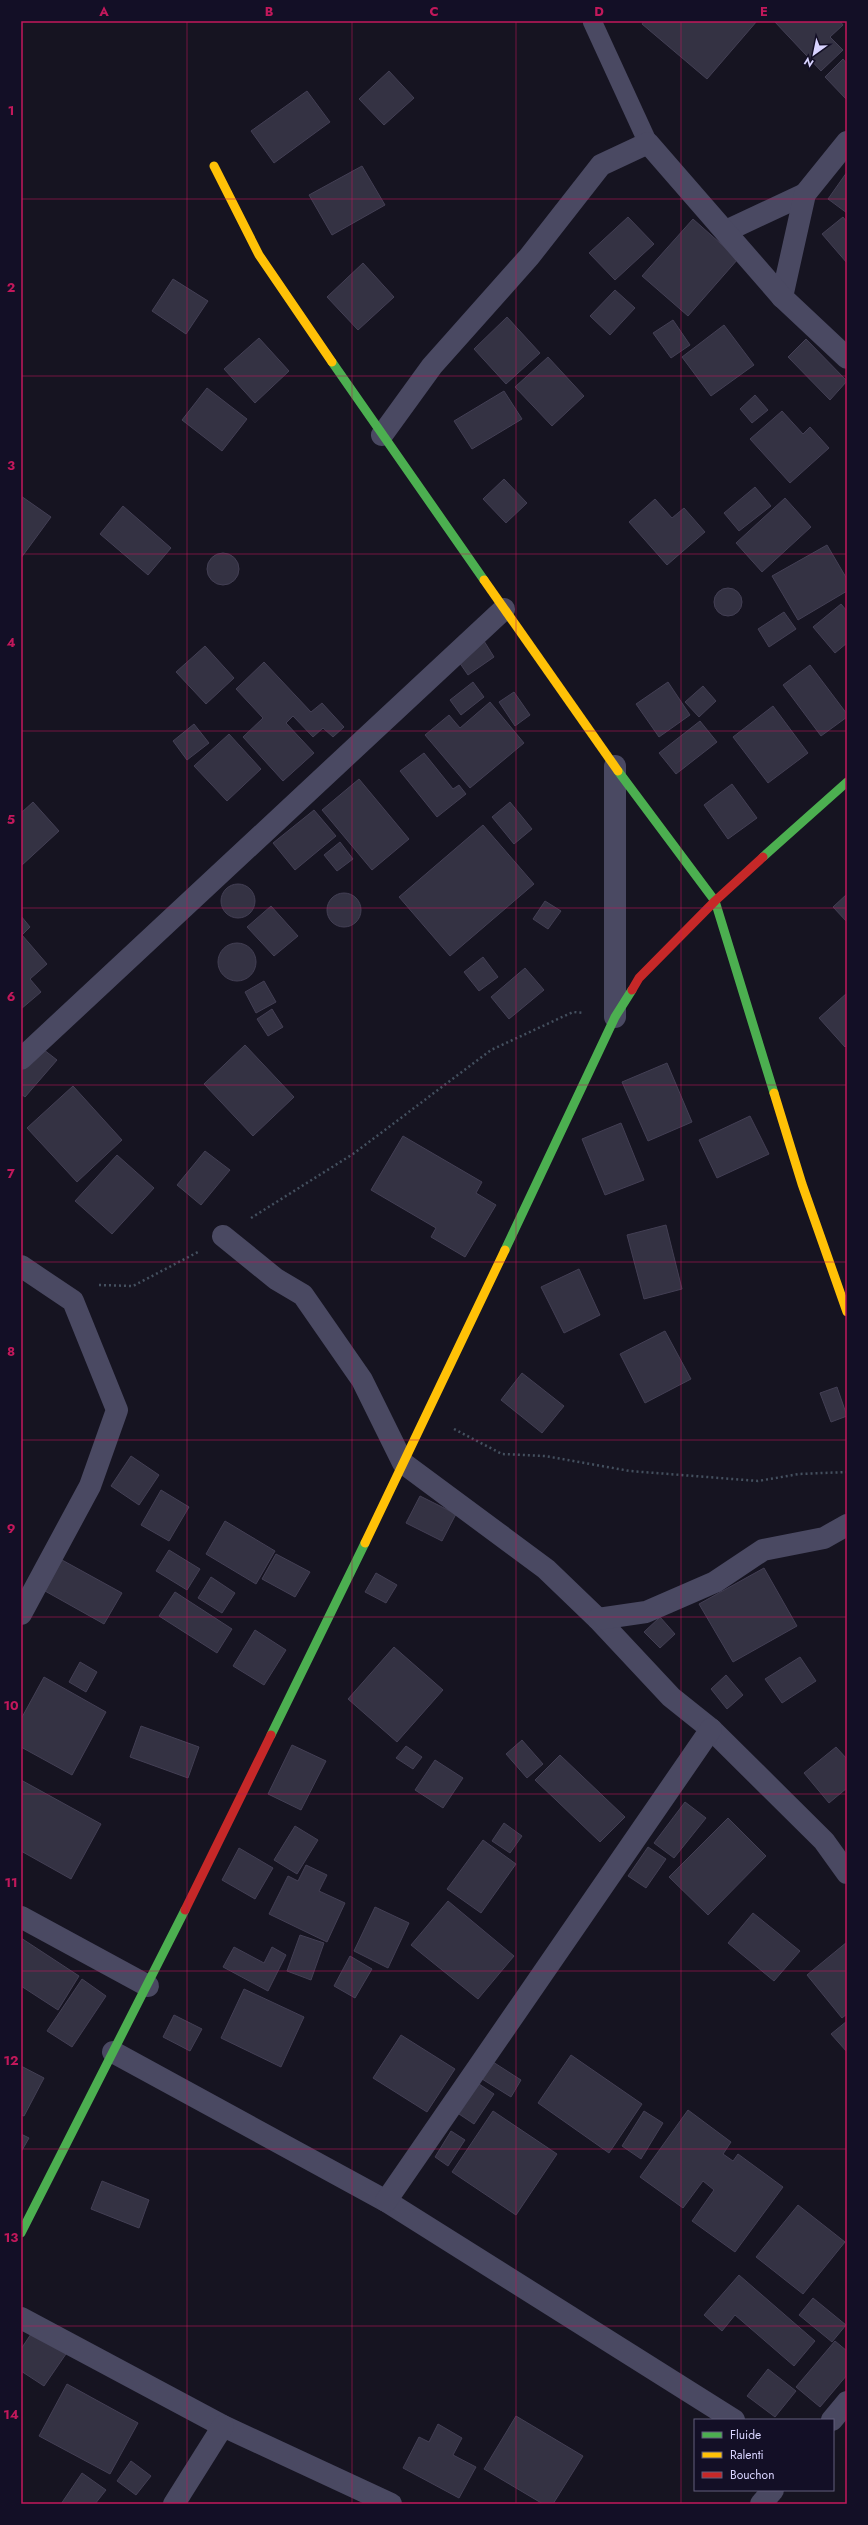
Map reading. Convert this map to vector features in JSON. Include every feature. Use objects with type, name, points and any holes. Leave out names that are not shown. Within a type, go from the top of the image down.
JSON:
[{"type":"street","points":[[726,231],[805,194],[847,142]]},
{"type":"street","points":[[382,435],[432,366],[529,257],[601,166],[648,143],[782,297],[847,358]]},
{"type":"street","points":[[214,166],[259,255],[382,435],[504,609],[615,766],[715,900],[802,1184],[847,1312]]},
{"type":"street","points":[[782,297],[805,194]]},
{"type":"street","points":[[21,1058],[504,609]]},
{"type":"street","points":[[614,1017],[615,766]]},
{"type":"street","points":[[21,2233],[148,1986],[404,1463],[614,1017],[639,978],[715,900],[847,782]]},
{"type":"street","points":[[223,1236],[276,1279],[303,1295],[362,1380],[404,1463],[546,1570],[598,1619],[671,1697],[711,1729],[824,1841],[847,1872]]},
{"type":"street","points":[[21,1266],[72,1301],[117,1410],[90,1486],[21,1614]]},
{"type":"street","points":[[598,1619],[646,1612],[715,1582],[763,1550],[824,1538],[847,1524]]},
{"type":"street","points":[[386,2201],[711,1729]]},
{"type":"street","points":[[21,1917],[148,1986]]},
{"type":"street","points":[[113,2052],[386,2201],[732,2419]]},
{"type":"street","points":[[21,2318],[223,2426],[391,2504]]},
{"type":"street","points":[[833,2419],[847,2402]]},
{"type":"street","points":[[174,2504],[223,2426]]},
{"type":"street","points":[[761,2504],[772,2491]]},
{"type":"lane","points":[[592,21],[648,143]]},
{"type":"path","points":[[94,1285],[133,1286],[193,1256],[353,1154],[491,1050],[573,1012],[614,1017]]},
{"type":"path","points":[[426,1415],[502,1454],[544,1456],[630,1471],[718,1479],[758,1481],[799,1474],[847,1472]]},
{"type":"building","points":[[644,21],[757,21],[707,79],[642,24]]},
{"type":"building","points":[[774,21],[840,21],[843,25],[830,37],[843,50],[821,71]]},
{"type":"building","points":[[843,59],[847,64],[847,100],[825,77]]},
{"type":"building","points":[[389,71],[414,98],[384,125],[359,99]]},
{"type":"building","points":[[307,91],[330,122],[274,163],[251,131]]},
{"type":"building","points":[[362,166],[385,205],[332,235],[309,195]]},
{"type":"building","points":[[847,172],[847,213],[828,199]]},
{"type":"building","points":[[628,217],[654,244],[615,280],[589,253]]},
{"type":"building","points":[[843,217],[847,222],[847,263],[822,234]]},
{"type":"building","points":[[693,219],[738,259],[688,316],[642,276]]},
{"type":"building","points":[[363,263],[394,297],[358,330],[327,297]]},
{"type":"building","points":[[173,279],[208,301],[186,334],[152,311]]},
{"type":"building","points":[[615,290],[635,308],[610,335],[590,316]]},
{"type":"building","points":[[507,317],[540,353],[506,384],[474,349]]},
{"type":"building","points":[[673,320],[690,345],[671,358],[653,333]]},
{"type":"building","points":[[724,325],[754,365],[711,396],[682,357]]},
{"type":"building","points":[[259,338],[289,371],[255,403],[224,369]]},
{"type":"building","points":[[806,339],[847,381],[830,400],[788,357]]},
{"type":"building","points":[[548,357],[584,396],[552,426],[515,387]]},
{"type":"building","points":[[207,388],[247,419],[222,451],[182,420]]},
{"type":"building","points":[[504,391],[522,419],[472,449],[454,421]]},
{"type":"building","points":[[755,395],[768,410],[752,423],[740,409]]},
{"type":"building","points":[[782,411],[803,434],[810,427],[829,448],[790,483],[750,439]]},
{"type":"building","points":[[504,479],[527,503],[506,523],[483,499]]},
{"type":"building","points":[[755,487],[771,506],[739,531],[724,513]]},
{"type":"building","points":[[21,496],[51,517],[21,558]]},
{"type":"building","points":[[785,498],[811,527],[762,572],[736,543]]},
{"type":"building","points":[[655,499],[672,518],[684,508],[705,532],[667,565],[629,522]]},
{"type":"building","points":[[123,506],[171,548],[148,575],[100,534]]},
{"type":"building","points":[[827,545],[847,579],[847,591],[798,620],[772,576]]},
{"type":"building","points":[[220,553],[226,553],[235,557],[239,569],[235,581],[226,585],[220,585],[211,581],[207,572],[207,566],[211,557]]},
{"type":"building","points":[[728,588],[738,592],[742,602],[738,612],[728,616],[718,612],[714,602],[718,592]]},
{"type":"building","points":[[841,604],[847,611],[847,643],[835,653],[813,627]]},
{"type":"building","points":[[784,612],[796,629],[769,647],[758,629]]},
{"type":"building","points":[[484,641],[494,657],[468,675],[457,659]]},
{"type":"building","points":[[205,646],[234,678],[206,704],[176,672]]},
{"type":"building","points":[[264,662],[311,712],[322,703],[344,727],[333,737],[323,728],[313,737],[293,716],[286,723],[314,753],[283,781],[243,737],[263,718],[236,689]]},
{"type":"building","points":[[810,665],[847,714],[847,717],[821,736],[783,685]]},
{"type":"building","points":[[473,682],[484,697],[461,715],[450,700]]},
{"type":"building","points":[[668,682],[690,715],[659,737],[636,704]]},
{"type":"building","points":[[703,686],[716,701],[699,717],[685,702]]},
{"type":"building","points":[[514,692],[530,715],[515,726],[499,702]]},
{"type":"building","points":[[490,702],[524,743],[470,788],[425,735],[449,715],[460,728]]},
{"type":"building","points":[[773,706],[808,753],[768,783],[733,737]]},
{"type":"building","points":[[700,721],[717,742],[676,774],[659,753]]},
{"type":"building","points":[[194,724],[209,743],[187,760],[173,741]]},
{"type":"building","points":[[229,734],[261,769],[227,801],[194,766]]},
{"type":"building","points":[[424,753],[453,789],[459,785],[466,794],[437,817],[400,771]]},
{"type":"building","points":[[359,779],[409,839],[372,870],[322,810]]},
{"type":"building","points":[[732,784],[757,818],[728,839],[704,805]]},
{"type":"building","points":[[33,802],[59,831],[21,866],[21,813]]},
{"type":"building","points":[[510,802],[532,829],[514,844],[492,817]]},
{"type":"building","points":[[314,810],[336,836],[295,870],[273,843]]},
{"type":"building","points":[[483,825],[534,884],[450,956],[399,897]]},
{"type":"building","points":[[340,842],[353,859],[337,871],[324,855]]},
{"type":"building","points":[[235,884],[241,884],[245,885],[252,891],[255,901],[254,908],[248,915],[241,918],[235,918],[231,917],[224,911],[221,904],[221,898],[222,894],[228,887]]},
{"type":"building","points":[[344,893],[356,898],[361,910],[356,922],[344,927],[332,922],[327,910],[332,898]]},
{"type":"building","points":[[847,894],[847,922],[833,907]]},
{"type":"building","points":[[545,901],[561,911],[548,929],[533,919]]},
{"type":"building","points":[[271,906],[298,936],[274,956],[247,927]]},
{"type":"building","points":[[21,916],[30,927],[22,935],[47,964],[30,979],[41,992],[21,1009]]},
{"type":"building","points":[[237,943],[247,946],[253,952],[256,962],[253,972],[247,978],[237,981],[227,978],[221,972],[218,962],[221,952],[227,946]]},
{"type":"building","points":[[483,957],[498,977],[479,991],[464,972]]},
{"type":"building","points":[[525,968],[544,990],[509,1019],[491,997]]},
{"type":"building","points":[[264,981],[276,1002],[256,1013],[245,992]]},
{"type":"building","points":[[847,993],[847,1045],[845,1047],[819,1018]]},
{"type":"building","points":[[272,1009],[283,1027],[268,1036],[257,1019]]},
{"type":"building","points":[[245,1045],[294,1097],[253,1136],[204,1084]]},
{"type":"building","points":[[39,1046],[57,1060],[25,1097],[21,1094],[21,1067]]},
{"type":"building","points":[[667,1063],[692,1122],[648,1141],[622,1082]]},
{"type":"building","points":[[73,1086],[122,1140],[77,1182],[27,1128]]},
{"type":"building","points":[[750,1116],[769,1154],[717,1178],[699,1140]]},
{"type":"building","points":[[621,1123],[644,1180],[605,1195],[582,1139]]},
{"type":"building","points":[[403,1136],[482,1182],[476,1193],[496,1205],[465,1257],[431,1237],[436,1228],[371,1190]]},
{"type":"building","points":[[205,1151],[230,1170],[201,1205],[177,1185]]},
{"type":"building","points":[[117,1155],[154,1188],[112,1234],[75,1201]]},
{"type":"building","points":[[666,1225],[682,1289],[644,1299],[627,1235]]},
{"type":"building","points":[[579,1269],[600,1315],[564,1333],[541,1287]]},
{"type":"building","points":[[665,1331],[691,1379],[645,1403],[620,1354]]},
{"type":"building","points":[[522,1373],[564,1406],[542,1433],[501,1400]]},
{"type":"building","points":[[837,1387],[847,1416],[831,1422],[820,1393]]},
{"type":"building","points":[[131,1456],[159,1475],[139,1505],[111,1486]]},
{"type":"building","points":[[161,1490],[189,1507],[169,1541],[141,1525]]},
{"type":"building","points":[[420,1496],[456,1514],[442,1541],[406,1523]]},
{"type":"building","points":[[225,1521],[275,1551],[256,1584],[206,1554]]},
{"type":"building","points":[[169,1550],[200,1569],[187,1590],[156,1571]]},
{"type":"building","points":[[276,1554],[310,1572],[295,1597],[262,1579]]},
{"type":"building","points":[[62,1560],[122,1593],[104,1624],[45,1591]]},
{"type":"building","points":[[764,1568],[797,1626],[733,1662],[699,1604]]},
{"type":"building","points":[[376,1573],[397,1585],[386,1603],[365,1592]]},
{"type":"building","points":[[211,1577],[235,1593],[222,1613],[198,1598]]},
{"type":"building","points":[[175,1592],[232,1629],[217,1653],[159,1616]]},
{"type":"building","points":[[660,1617],[675,1634],[660,1648],[644,1632]]},
{"type":"building","points":[[255,1630],[286,1650],[264,1685],[233,1666]]},
{"type":"building","points":[[394,1647],[443,1690],[397,1742],[348,1699]]},
{"type":"building","points":[[800,1657],[816,1681],[782,1703],[765,1679]]},
{"type":"building","points":[[80,1662],[97,1672],[86,1692],[69,1682]]},
{"type":"building","points":[[726,1675],[743,1695],[727,1709],[711,1689]]},
{"type":"building","points":[[44,1677],[106,1712],[72,1775],[21,1747],[21,1719]]},
{"type":"building","points":[[141,1726],[199,1747],[188,1778],[130,1757]]},
{"type":"building","points":[[522,1740],[543,1764],[527,1778],[506,1754]]},
{"type":"building","points":[[292,1745],[326,1761],[301,1810],[268,1794]]},
{"type":"building","points":[[406,1746],[422,1757],[413,1769],[396,1758]]},
{"type":"building","points":[[836,1747],[847,1759],[847,1788],[829,1803],[804,1773]]},
{"type":"building","points":[[560,1755],[625,1817],[600,1842],[535,1780]]},
{"type":"building","points":[[435,1760],[463,1778],[443,1808],[415,1790]]},
{"type":"building","points":[[21,1780],[101,1824],[71,1879],[21,1851]]},
{"type":"building","points":[[685,1802],[706,1818],[674,1858],[654,1843]]},
{"type":"building","points":[[728,1818],[766,1856],[708,1915],[669,1877]]},
{"type":"building","points":[[504,1823],[522,1836],[510,1853],[492,1841]]},
{"type":"building","points":[[295,1826],[318,1840],[297,1874],[274,1860]]},
{"type":"building","points":[[483,1840],[516,1864],[481,1913],[447,1889]]},
{"type":"building","points":[[648,1847],[666,1859],[646,1888],[628,1876]]},
{"type":"building","points":[[239,1848],[273,1868],[255,1899],[222,1880]]},
{"type":"building","points":[[306,1865],[327,1875],[319,1891],[345,1903],[327,1942],[269,1914],[288,1876],[298,1881]]},
{"type":"building","points":[[448,1901],[514,1956],[478,1999],[411,1945]]},
{"type":"building","points":[[375,1907],[409,1923],[388,1968],[354,1951]]},
{"type":"building","points":[[753,1913],[800,1951],[774,1981],[728,1943]]},
{"type":"building","points":[[300,1935],[324,1943],[311,1980],[287,1971]]},
{"type":"building","points":[[21,1938],[79,1976],[58,2010],[21,1986]]},
{"type":"building","points":[[847,1942],[847,2014],[842,2018],[807,1975]]},
{"type":"building","points":[[234,1947],[264,1963],[272,1947],[286,1955],[268,1991],[223,1967]]},
{"type":"building","points":[[350,1956],[372,1969],[355,1998],[334,1986]]},
{"type":"building","points":[[82,1979],[106,1996],[72,2047],[47,2031]]},
{"type":"building","points":[[244,1989],[304,2017],[281,2067],[221,2038]]},
{"type":"building","points":[[174,2015],[202,2029],[190,2051],[163,2037]]},
{"type":"building","points":[[847,2021],[847,2052],[831,2034]]},
{"type":"building","points":[[401,2035],[455,2069],[427,2112],[373,2078]]},
{"type":"building","points":[[571,2055],[642,2104],[609,2153],[538,2103]]},
{"type":"building","points":[[493,2062],[521,2080],[511,2097],[482,2079]]},
{"type":"building","points":[[21,2066],[44,2078],[24,2116],[21,2115]]},
{"type":"building","points":[[476,2082],[494,2094],[474,2124],[456,2112]]},
{"type":"building","points":[[688,2110],[731,2142],[723,2154],[733,2161],[738,2154],[783,2187],[735,2252],[692,2221],[714,2190],[703,2181],[683,2208],[640,2177]]},
{"type":"building","points":[[493,2111],[557,2154],[516,2215],[452,2172]]},
{"type":"building","points":[[644,2111],[663,2123],[641,2159],[622,2146]]},
{"type":"building","points":[[451,2131],[465,2140],[448,2166],[435,2157]]},
{"type":"building","points":[[21,2134],[29,2138],[21,2152]]},
{"type":"building","points":[[102,2181],[149,2200],[139,2228],[91,2209]]},
{"type":"building","points":[[798,2205],[845,2242],[803,2294],[756,2257]]},
{"type":"building","points":[[739,2275],[815,2341],[794,2366],[735,2315],[722,2331],[704,2315]]},
{"type":"building","points":[[813,2298],[846,2325],[832,2342],[799,2315]]},
{"type":"building","points":[[35,2328],[68,2351],[44,2386],[21,2371],[21,2349]]},
{"type":"building","points":[[835,2341],[847,2351],[847,2375],[820,2407],[796,2387]]},
{"type":"building","points":[[768,2369],[796,2391],[775,2417],[747,2396]]},
{"type":"building","points":[[67,2384],[138,2423],[110,2474],[39,2436]]},
{"type":"building","points":[[516,2416],[583,2456],[553,2504],[543,2504],[484,2469]]},
{"type":"building","points":[[438,2424],[462,2438],[453,2455],[476,2467],[459,2498],[403,2468],[419,2437],[429,2442]]},
{"type":"building","points":[[131,2461],[151,2476],[136,2495],[117,2481]]},
{"type":"building","points":[[82,2473],[106,2490],[95,2504],[61,2504]]},
{"type":"traffic: fast","points":[[332,362],[484,580]]},
{"type":"traffic: fast","points":[[618,771],[715,901],[774,1093]]},
{"type":"traffic: fast","points":[[763,857],[847,782]]},
{"type":"traffic: fast","points":[[505,1250],[615,1017],[632,990]]},
{"type":"traffic: fast","points":[[271,1735],[365,1543]]},
{"type":"traffic: fast","points":[[21,2233],[185,1910]]},
{"type":"traffic: slow","points":[[214,166],[259,255],[332,362]]},
{"type":"traffic: slow","points":[[484,580],[618,771]]},
{"type":"traffic: slow","points":[[774,1093],[802,1184],[847,1312]]},
{"type":"traffic: slow","points":[[365,1543],[505,1250]]},
{"type":"traffic: jam","points":[[632,990],[639,978],[715,901],[763,857]]},
{"type":"traffic: jam","points":[[185,1910],[271,1735]]}]
